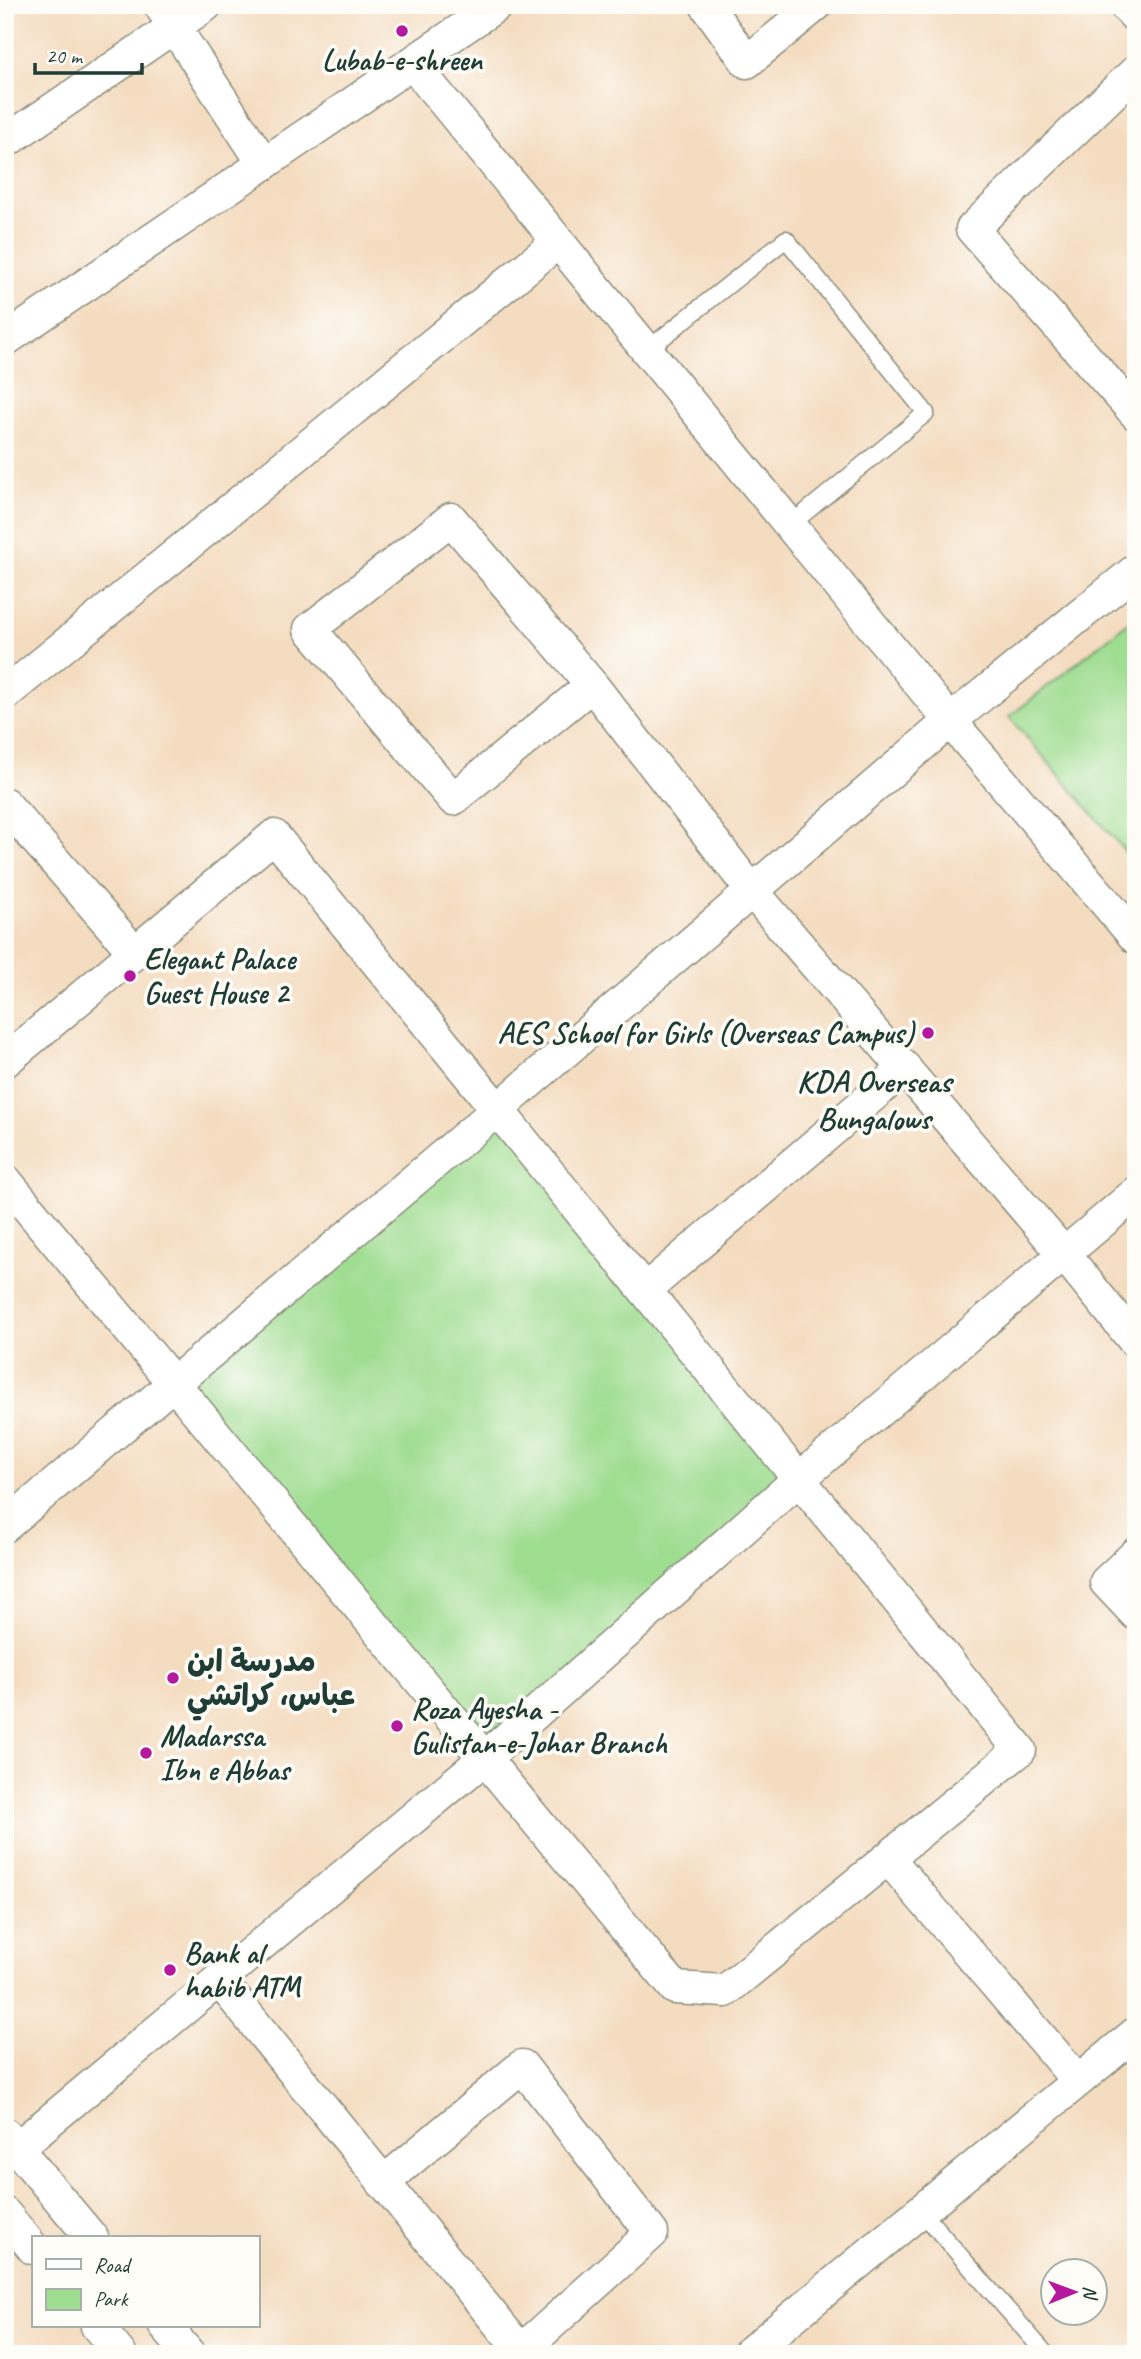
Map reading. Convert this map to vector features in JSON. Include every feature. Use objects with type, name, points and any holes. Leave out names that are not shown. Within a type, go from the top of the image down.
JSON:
[{"type":"street","points":[[5,142],[168,16],[206,5]]},
{"type":"street","points":[[5,340],[497,5]]},
{"type":"street","points":[[706,5],[747,62],[816,5]]},
{"type":"street","points":[[1125,5],[1136,17]]},
{"type":"street","points":[[168,16],[264,164]]},
{"type":"street","points":[[413,64],[950,721],[1136,938]]},
{"type":"street","points":[[1136,71],[972,229],[1136,414]]},
{"type":"street","points":[[5,694],[558,242]]},
{"type":"street","points":[[592,685],[453,799],[310,629],[451,519],[592,685],[752,891],[1064,1254],[1136,1343]]},
{"type":"street","points":[[5,1526],[497,1110],[950,721],[1136,570]]},
{"type":"street","points":[[5,804],[135,953]]},
{"type":"street","points":[[5,1062],[274,836],[1020,1750],[725,1991],[676,1988],[5,1180]]},
{"type":"street","points":[[645,1290],[905,1068]]},
{"type":"street","points":[[90,2236],[11,2141],[219,1980],[485,1758],[799,1479],[1136,1193]]},
{"type":"street","points":[[1136,1554],[1106,1582],[1136,1614]]},
{"type":"street","points":[[888,1858],[1078,2081]]},
{"type":"street","points":[[219,1980],[383,2182],[521,2351],[653,2234],[522,2066],[383,2182]]},
{"type":"street","points":[[748,2354],[1136,2033]]},
{"type":"street","points":[[5,2214],[32,2247]]},
{"type":"street","points":[[99,2328],[120,2354]]},
{"type":"street","points":[[167,2328],[189,2354]]},
{"type":"lane","points":[[647,350],[786,239],[926,413],[790,525]]},
{"type":"lane","points":[[920,2211],[1046,2354]]},
{"type":"green space","points":[[1136,616],[1136,864],[1009,717]]},
{"type":"green space","points":[[497,1110],[799,1479],[485,1758],[175,1383]]},
{"type":"place","name":"Lubab-e-shreen","points":[[402,31]]},
{"type":"place","name":"Elegant Palace Guest House 2","points":[[130,976]]},
{"type":"place","name":"AES School for Girls (Overseas Campus)","points":[[928,1033]]},
{"type":"place","name":"مدرسة ابن عباس، كراتشي","points":[[173,1678]]},
{"type":"place","name":"Roza Ayesha - Gulistan-e-Johar Branch","points":[[397,1726]]},
{"type":"place","name":"Madarssa Ibn e Abbas","points":[[146,1753]]},
{"type":"place","name":"Bank al habib ATM","points":[[170,1970]]},
{"type":"district","name":"KDA Overseas Bungalows","points":[[874,1100]]}]
